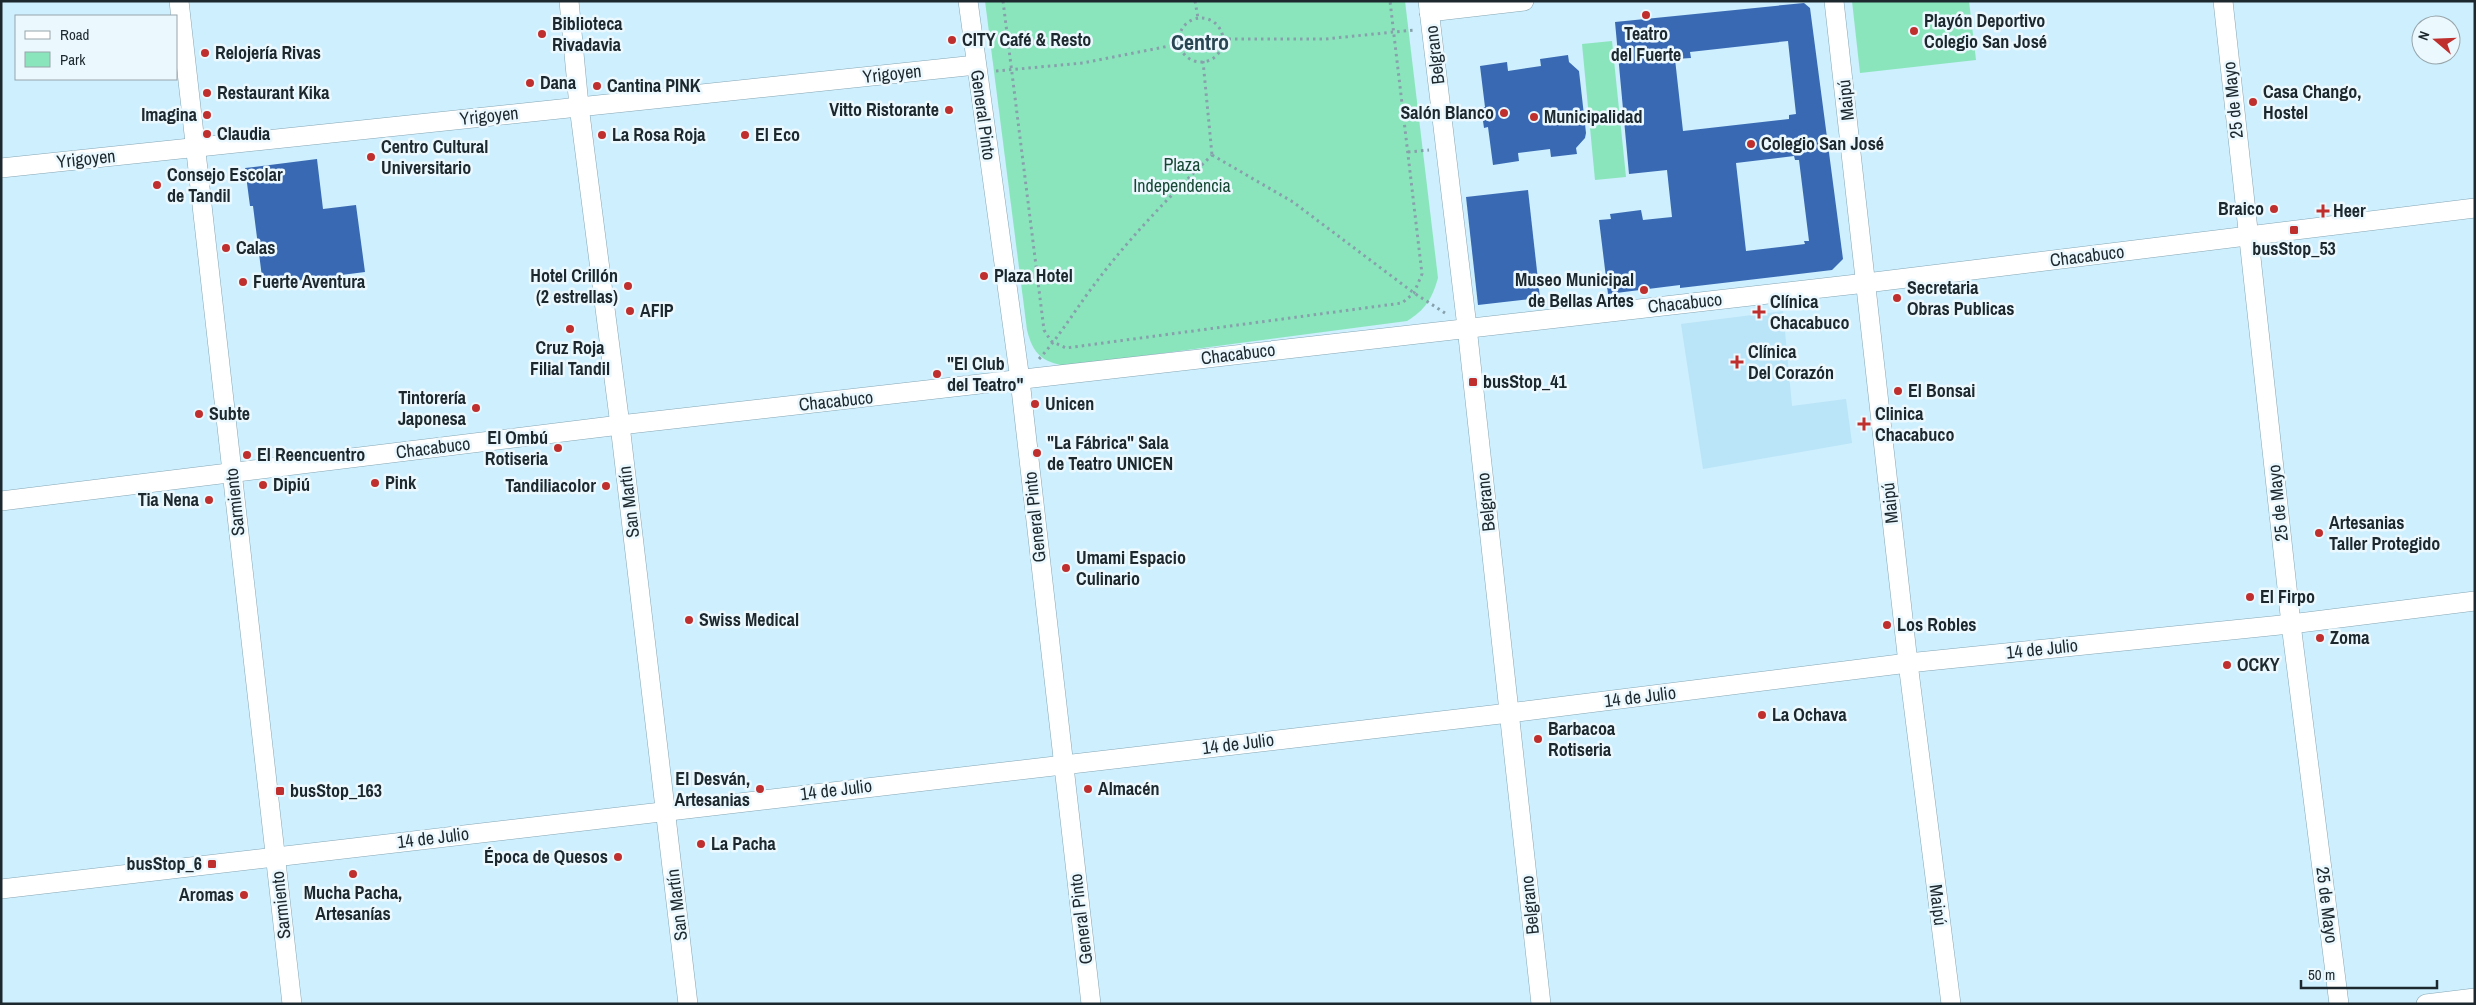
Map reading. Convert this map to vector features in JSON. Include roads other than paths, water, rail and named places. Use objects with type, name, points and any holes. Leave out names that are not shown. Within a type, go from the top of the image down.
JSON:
[{"type":"street","name":"Sarmiento","points":[[179,1],[292,1004]]},
{"type":"street","name":"San Martín","points":[[569,1],[579,106],[620,425],[688,1004]]},
{"type":"street","name":"General Pinto","points":[[968,1],[1020,380],[1062,764],[1091,1004]]},
{"type":"street","points":[[1430,14],[1524,1]]},
{"type":"street","name":"Maipú","points":[[1834,1],[1908,663],[1951,1004]]},
{"type":"street","name":"25 de Mayo","points":[[2223,1],[2247,236],[2291,624],[2339,1004]]},
{"type":"street","name":"Belgrano","points":[[1430,14],[1467,327],[1541,1004]]},
{"type":"street","name":"Yrigoyen","points":[[1,168],[579,106],[977,69]]},
{"type":"street","name":"Chacabuco","points":[[1,501],[620,425],[1866,283],[2475,208]]},
{"type":"street","name":"14 de Julio","points":[[1,889],[1509,713],[1908,663],[2291,624],[2475,601]]},
{"type":"street","points":[[2426,1004],[2475,998]]},
{"type":"place","name":"Teatro del Fuerte","points":[[1646,15]]},
{"type":"place","name":"Playón Deportivo Colegio San José","points":[[1914,31]]},
{"type":"place","name":"Biblioteca Rivadavia","points":[[542,34]]},
{"type":"place","name":"CITY Café & Resto","points":[[952,40]]},
{"type":"place","name":"Relojería Rivas","points":[[205,53]]},
{"type":"place","name":"Dana","points":[[530,83]]},
{"type":"place","name":"Cantina PINK","points":[[597,86]]},
{"type":"place","name":"Restaurant Kika","points":[[207,93]]},
{"type":"place","name":"Casa Chango, Hostel","points":[[2253,102]]},
{"type":"place","name":"Vitto Ristorante","points":[[949,110]]},
{"type":"place","name":"Salón Blanco","points":[[1504,113]]},
{"type":"place","name":"Imagina","points":[[207,115]]},
{"type":"place","name":"Municipalidad","points":[[1534,117]]},
{"type":"place","name":"Claudia","points":[[207,134]]},
{"type":"place","name":"La Rosa Roja","points":[[602,135]]},
{"type":"place","name":"El Eco","points":[[745,135]]},
{"type":"place","name":"Colegio San José","points":[[1751,144]]},
{"type":"place","name":"Centro Cultural Universitario","points":[[371,157]]},
{"type":"place","name":"Consejo Escolar de Tandil","points":[[157,185]]},
{"type":"place","name":"Braico","points":[[2274,209]]},
{"type":"place","name":"Heer","points":[[2323,211]]},
{"type":"place","name":"busStop_53","points":[[2294,230]]},
{"type":"place","name":"Calas","points":[[226,248]]},
{"type":"place","name":"Plaza Hotel","points":[[984,276]]},
{"type":"place","name":"Fuerte Aventura","points":[[243,282]]},
{"type":"place","name":"Hotel Crillón (2 estrellas)","points":[[628,286]]},
{"type":"place","name":"Museo Municipal de Bellas Artes","points":[[1644,290]]},
{"type":"place","name":"Secretaria Obras Publicas","points":[[1897,298]]},
{"type":"place","name":"AFIP","points":[[630,311]]},
{"type":"place","name":"Clínica Chacabuco","points":[[1759,312]]},
{"type":"place","name":"Cruz Roja Filial Tandil","points":[[570,329]]},
{"type":"place","name":"Clínica Del Corazón","points":[[1737,362]]},
{"type":"place","name":"\"El Club del Teatro\"","points":[[937,374]]},
{"type":"place","name":"busStop_41","points":[[1473,382]]},
{"type":"place","name":"El Bonsai","points":[[1898,391]]},
{"type":"place","name":"Unicen","points":[[1035,404]]},
{"type":"place","name":"Tintorería Japonesa","points":[[476,408]]},
{"type":"place","name":"Subte","points":[[199,414]]},
{"type":"place","name":"Clinica Chacabuco","points":[[1864,424]]},
{"type":"place","name":"El Ombú Rotiseria","points":[[558,448]]},
{"type":"place","name":"\"La Fábrica\" Sala de Teatro UNICEN","points":[[1037,453]]},
{"type":"place","name":"El Reencuentro","points":[[247,455]]},
{"type":"place","name":"Pink","points":[[375,483]]},
{"type":"place","name":"Dipiú","points":[[263,485]]},
{"type":"place","name":"Tandiliacolor","points":[[606,486]]},
{"type":"place","name":"Tia Nena","points":[[209,500]]},
{"type":"place","name":"Artesanias Taller Protegido","points":[[2319,533]]},
{"type":"place","name":"Umami Espacio Culinario","points":[[1066,568]]},
{"type":"place","name":"El Firpo","points":[[2250,597]]},
{"type":"place","name":"Swiss Medical","points":[[689,620]]},
{"type":"place","name":"Los Robles","points":[[1887,625]]},
{"type":"place","name":"Zoma","points":[[2320,638]]},
{"type":"place","name":"OCKY","points":[[2227,665]]},
{"type":"place","name":"La Ochava","points":[[1762,715]]},
{"type":"place","name":"Barbacoa Rotiseria","points":[[1538,739]]},
{"type":"place","name":"El Desván, Artesanias","points":[[760,789]]},
{"type":"place","name":"Almacén","points":[[1088,789]]},
{"type":"place","name":"busStop_163","points":[[280,791]]},
{"type":"place","name":"La Pacha","points":[[701,844]]},
{"type":"place","name":"Época de Quesos","points":[[618,857]]},
{"type":"place","name":"busStop_6","points":[[212,864]]},
{"type":"place","name":"Mucha Pacha, Artesanías","points":[[353,874]]},
{"type":"place","name":"Aromas","points":[[244,895]]},
{"type":"district","name":"Centro","points":[[1200,42]]},
{"type":"park label","name":"Plaza Independencia","points":[[1182,175]]}]
